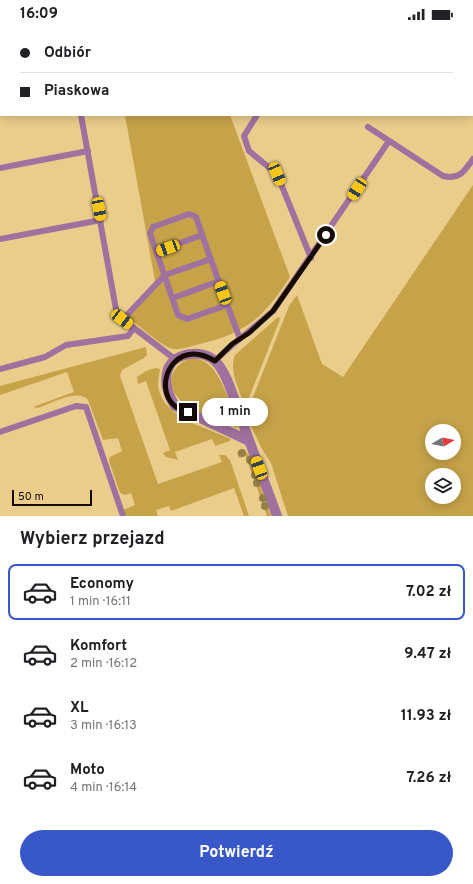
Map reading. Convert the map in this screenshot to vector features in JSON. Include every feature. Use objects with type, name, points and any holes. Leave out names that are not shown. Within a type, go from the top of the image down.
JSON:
[{"type":"street","points":[[249,441],[175,406],[169,397],[166,387],[168,368],[176,360],[187,354],[206,355],[215,361],[227,382],[277,516]]},
{"type":"lane","points":[[81,116],[117,315],[176,360]]},
{"type":"lane","points":[[256,116],[244,136],[250,151],[277,174],[311,258]]},
{"type":"lane","points":[[368,127],[435,172],[450,178],[462,174],[473,159]]},
{"type":"lane","points":[[215,361],[232,344],[273,311],[311,258],[389,141]]},
{"type":"lane","points":[[0,168],[88,152]]},
{"type":"lane","points":[[227,305],[187,319],[178,315],[150,233],[153,227],[190,214],[196,217],[240,339]]},
{"type":"lane","points":[[0,239],[101,220]]},
{"type":"lane","points":[[156,252],[202,235]]},
{"type":"lane","points":[[122,319],[165,275],[211,258]]},
{"type":"lane","points":[[172,298],[219,282]]},
{"type":"lane","points":[[0,368],[45,357],[66,345],[128,336],[134,328]]},
{"type":"lane","points":[[0,432],[76,406],[86,407],[123,516]]},
{"type":"shaded area","points":[[125,116],[230,116],[290,277],[272,303],[242,329],[216,340],[176,349],[162,344],[125,315],[155,281]]},
{"type":"shaded area","points":[[473,185],[473,516],[288,516],[271,463],[262,449],[251,426],[249,407],[289,306],[297,295],[322,364],[343,377]]},
{"type":"shaded area","points":[[278,317],[280,318],[279,322],[246,405],[235,379],[233,361],[235,355]]},
{"type":"shaded area","points":[[146,347],[147,355],[122,370],[120,376],[158,484],[222,462],[219,455],[225,455],[230,460],[249,516],[244,516],[234,488],[171,511],[169,506],[156,510],[158,516],[125,516],[123,510],[135,505],[131,493],[125,495],[120,493],[109,461],[110,457],[122,451],[118,438],[103,440],[88,400],[83,397],[71,396],[38,408],[33,407],[74,392],[67,372],[0,395],[0,386]]},
{"type":"shaded area","points":[[189,359],[199,359],[208,364],[216,372],[227,395],[238,428],[194,410],[176,396],[172,386],[172,376],[174,370]]},
{"type":"shaded area","points":[[155,368],[160,369],[158,382],[159,390],[163,400],[170,408],[189,421],[231,439],[230,441],[215,446],[212,439],[175,452],[178,460],[166,457],[163,453],[170,450],[146,381],[138,384],[137,377],[146,371]]},
{"type":"shaded area","points":[[245,451],[249,455],[271,516],[267,516],[246,456],[239,458],[237,453]]},
{"type":"route","points":[[188,412],[175,406],[169,397],[166,387],[168,368],[176,360],[187,354],[206,355],[215,361],[232,344],[249,333],[273,311],[293,285],[326,235]]}]
